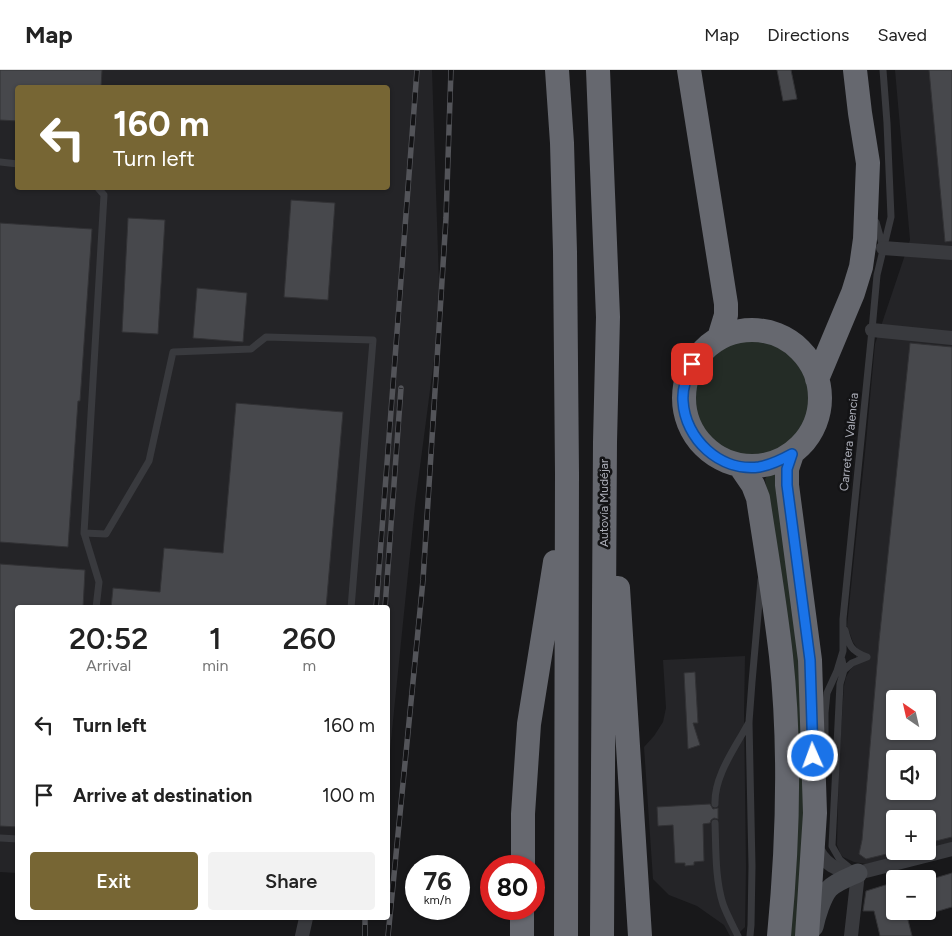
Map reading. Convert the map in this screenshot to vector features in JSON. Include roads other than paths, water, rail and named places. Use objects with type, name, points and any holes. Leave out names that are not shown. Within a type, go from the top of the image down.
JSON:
[{"type":"highway","points":[[557,70],[562,143],[565,252],[567,472],[566,936]]},
{"type":"highway","name":"Autovía Mudéjar","points":[[598,70],[608,317],[605,452],[602,936]]},
{"type":"highway","points":[[689,70],[726,304],[726,315],[720,338]]},
{"type":"highway","points":[[817,379],[853,293],[861,267],[865,240],[868,163],[855,70]]},
{"type":"highway","points":[[608,317],[614,440],[614,516],[640,936]]},
{"type":"highway","points":[[753,330],[770,332],[786,339],[800,349],[810,363],[817,379],[820,404],[816,423],[806,440],[792,454],[776,463],[758,467],[740,466],[722,461],[706,450],[694,436],[686,419],[682,400],[685,381],[692,364],[704,349],[720,338],[736,332],[753,330]]},
{"type":"highway","points":[[792,454],[787,469],[787,485],[810,660],[815,813],[808,936]]},
{"type":"highway","points":[[740,466],[753,485],[758,498],[781,656],[787,786],[779,936]]},
{"type":"highway","points":[[523,855],[523,814],[529,724],[556,551],[560,500],[567,472]]},
{"type":"highway","points":[[522,920],[522,936]]},
{"type":"street","points":[[883,248],[952,252]]},
{"type":"street","points":[[872,330],[952,338]]},
{"type":"street","points":[[813,839],[817,850],[832,867],[843,872],[858,873]]},
{"type":"street","points":[[812,936],[816,916],[829,889],[839,882],[858,873],[952,849]]},
{"type":"street","points":[[851,936],[858,873]]},
{"type":"street","points":[[302,936],[306,920]]},
{"type":"lane","name":"Carretera Valencia","points":[[823,776],[825,766],[827,693],[837,671],[843,651],[843,619],[876,275],[891,217],[883,70]]},
{"type":"lane","points":[[0,162],[15,164]]},
{"type":"lane","points":[[868,163],[873,185],[874,202]]},
{"type":"lane","points":[[96,605],[99,582],[84,533],[104,194],[100,190]]},
{"type":"lane","points":[[876,218],[876,226],[883,248]]},
{"type":"lane","points":[[84,533],[106,534],[149,460],[173,352],[251,349],[266,337],[373,340],[352,605]]},
{"type":"lane","points":[[750,936],[752,866],[749,722],[764,541]]},
{"type":"lane","points":[[843,619],[849,645],[859,654],[867,657],[844,670]]},
{"type":"lane","points":[[841,657],[844,670],[840,684],[832,846],[840,860],[858,873]]},
{"type":"lane","points":[[715,804],[714,793],[720,777],[728,758],[749,722]]},
{"type":"lane","points":[[815,813],[821,785]]},
{"type":"lane","points":[[715,823],[720,891],[738,936]]},
{"type":"lane","points":[[0,838],[15,839]]},
{"type":"railway","points":[[376,605],[417,70]]},
{"type":"railway","points":[[390,916],[423,580],[446,218],[451,70]]},
{"type":"railway","points":[[385,605],[401,388]]},
{"type":"railway","points":[[365,920],[365,936]]},
{"type":"railway","points":[[388,936],[390,920]]}]
